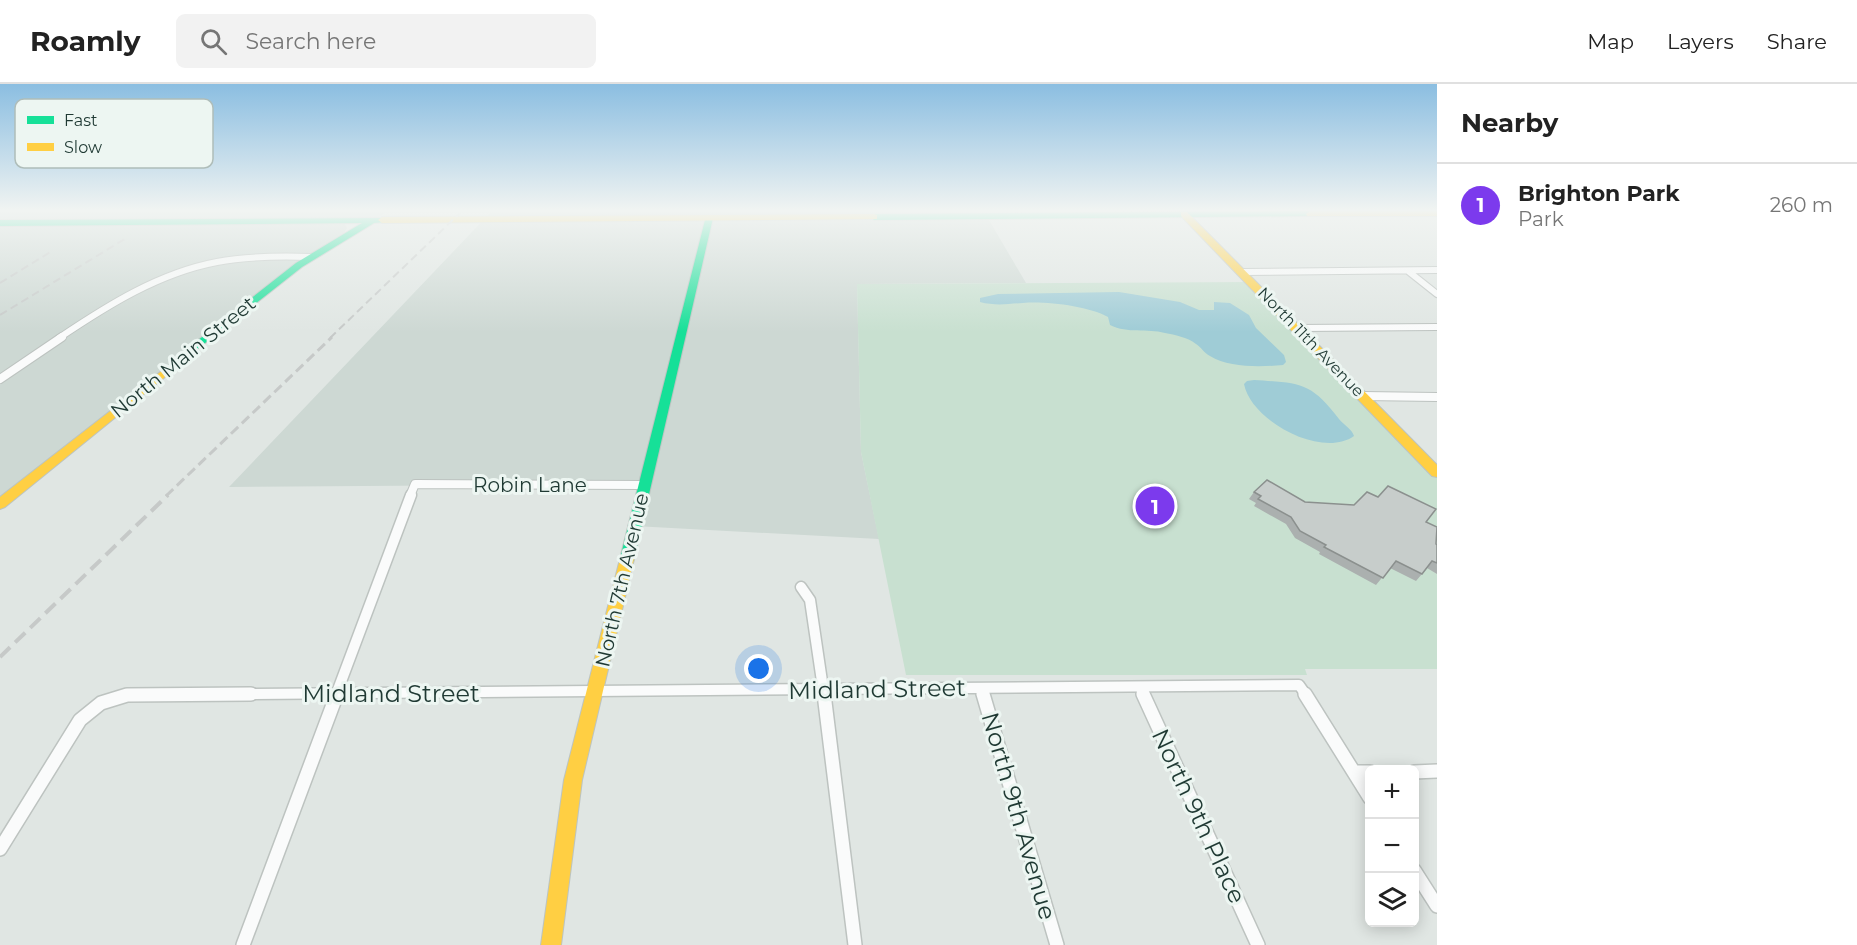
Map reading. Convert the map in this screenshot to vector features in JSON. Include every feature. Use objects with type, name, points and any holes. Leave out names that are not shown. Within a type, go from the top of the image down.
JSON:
[{"type":"main road","name":"North Main Street","points":[[0,504],[319,251]]},
{"type":"main road","name":"North 7th Avenue","points":[[551,945],[567,813],[701,251]]},
{"type":"main road","name":"North 11th Avenue","points":[[1222,251],[1437,472]]},
{"type":"street","points":[[0,379],[132,292],[159,279],[190,268],[237,258],[310,257]]},
{"type":"street","points":[[1243,272],[1437,270]]},
{"type":"street","points":[[1408,271],[1437,294]]},
{"type":"street","points":[[1297,328],[1437,327]]},
{"type":"street","points":[[1363,396],[1437,397]]},
{"type":"street","name":"Robin Lane","points":[[338,693],[416,484],[644,485]]},
{"type":"street","points":[[801,586],[812,608],[855,945]]},
{"type":"street","name":"Midland Street","points":[[0,849],[80,720],[97,704],[126,695],[1299,685],[1354,772]]},
{"type":"street","name":"North 9th Place","points":[[1140,687],[1258,945]]},
{"type":"street","name":"North 9th Avenue","points":[[981,688],[1057,945]]},
{"type":"street","points":[[243,945],[338,693]]},
{"type":"street","points":[[1419,772],[1437,771]]},
{"type":"street","points":[[1354,772],[1365,772]]},
{"type":"street","points":[[1354,772],[1365,790]]},
{"type":"street","points":[[1416,873],[1437,906]]},
{"type":"shaded area","points":[[0,251],[318,251],[0,504]]},
{"type":"shaded area","points":[[454,251],[1007,251],[1026,283],[857,284],[861,452],[879,539],[634,526],[645,484],[229,487]]},
{"type":"green space","points":[[1252,282],[1437,472],[1437,669],[1305,669],[1307,675],[906,675],[861,452],[857,284]]},
{"type":"water","points":[[1119,292],[1180,302],[1199,310],[1214,310],[1214,302],[1230,303],[1249,315],[1256,328],[1284,355],[1286,362],[1283,365],[1265,366],[1226,363],[1208,355],[1198,345],[1185,338],[1158,332],[1117,328],[1110,325],[1108,317],[1078,307],[1043,303],[980,302],[980,298],[998,294]]},
{"type":"water","points":[[1254,380],[1294,384],[1312,391],[1352,431],[1354,436],[1340,442],[1324,443],[1307,439],[1273,423],[1249,398],[1244,384]]},
{"type":"building","points":[[1267,480],[1305,502],[1354,505],[1367,492],[1378,497],[1388,486],[1436,509],[1426,522],[1437,527],[1437,563],[1432,561],[1422,574],[1396,561],[1383,578],[1324,547],[1326,545],[1300,531],[1291,517],[1258,499],[1261,496],[1254,492]]},
{"type":"railway","points":[[0,283],[52,251]]},
{"type":"railway","points":[[0,315],[105,251]]},
{"type":"railway","points":[[330,338],[420,251]]},
{"type":"railway","points":[[166,496],[332,337]]},
{"type":"railway","points":[[0,657],[168,495]]},
{"type":"traffic: fast","points":[[177,362],[299,265],[322,251]]},
{"type":"traffic: fast","points":[[627,559],[701,251]]},
{"type":"traffic: slow","points":[[1220,251],[1437,473]]},
{"type":"traffic: slow","points":[[0,504],[177,362]]},
{"type":"traffic: slow","points":[[551,945],[573,780],[627,559]]},
{"type":"place","name":"Brighton Park","points":[[1155,506]]}]
